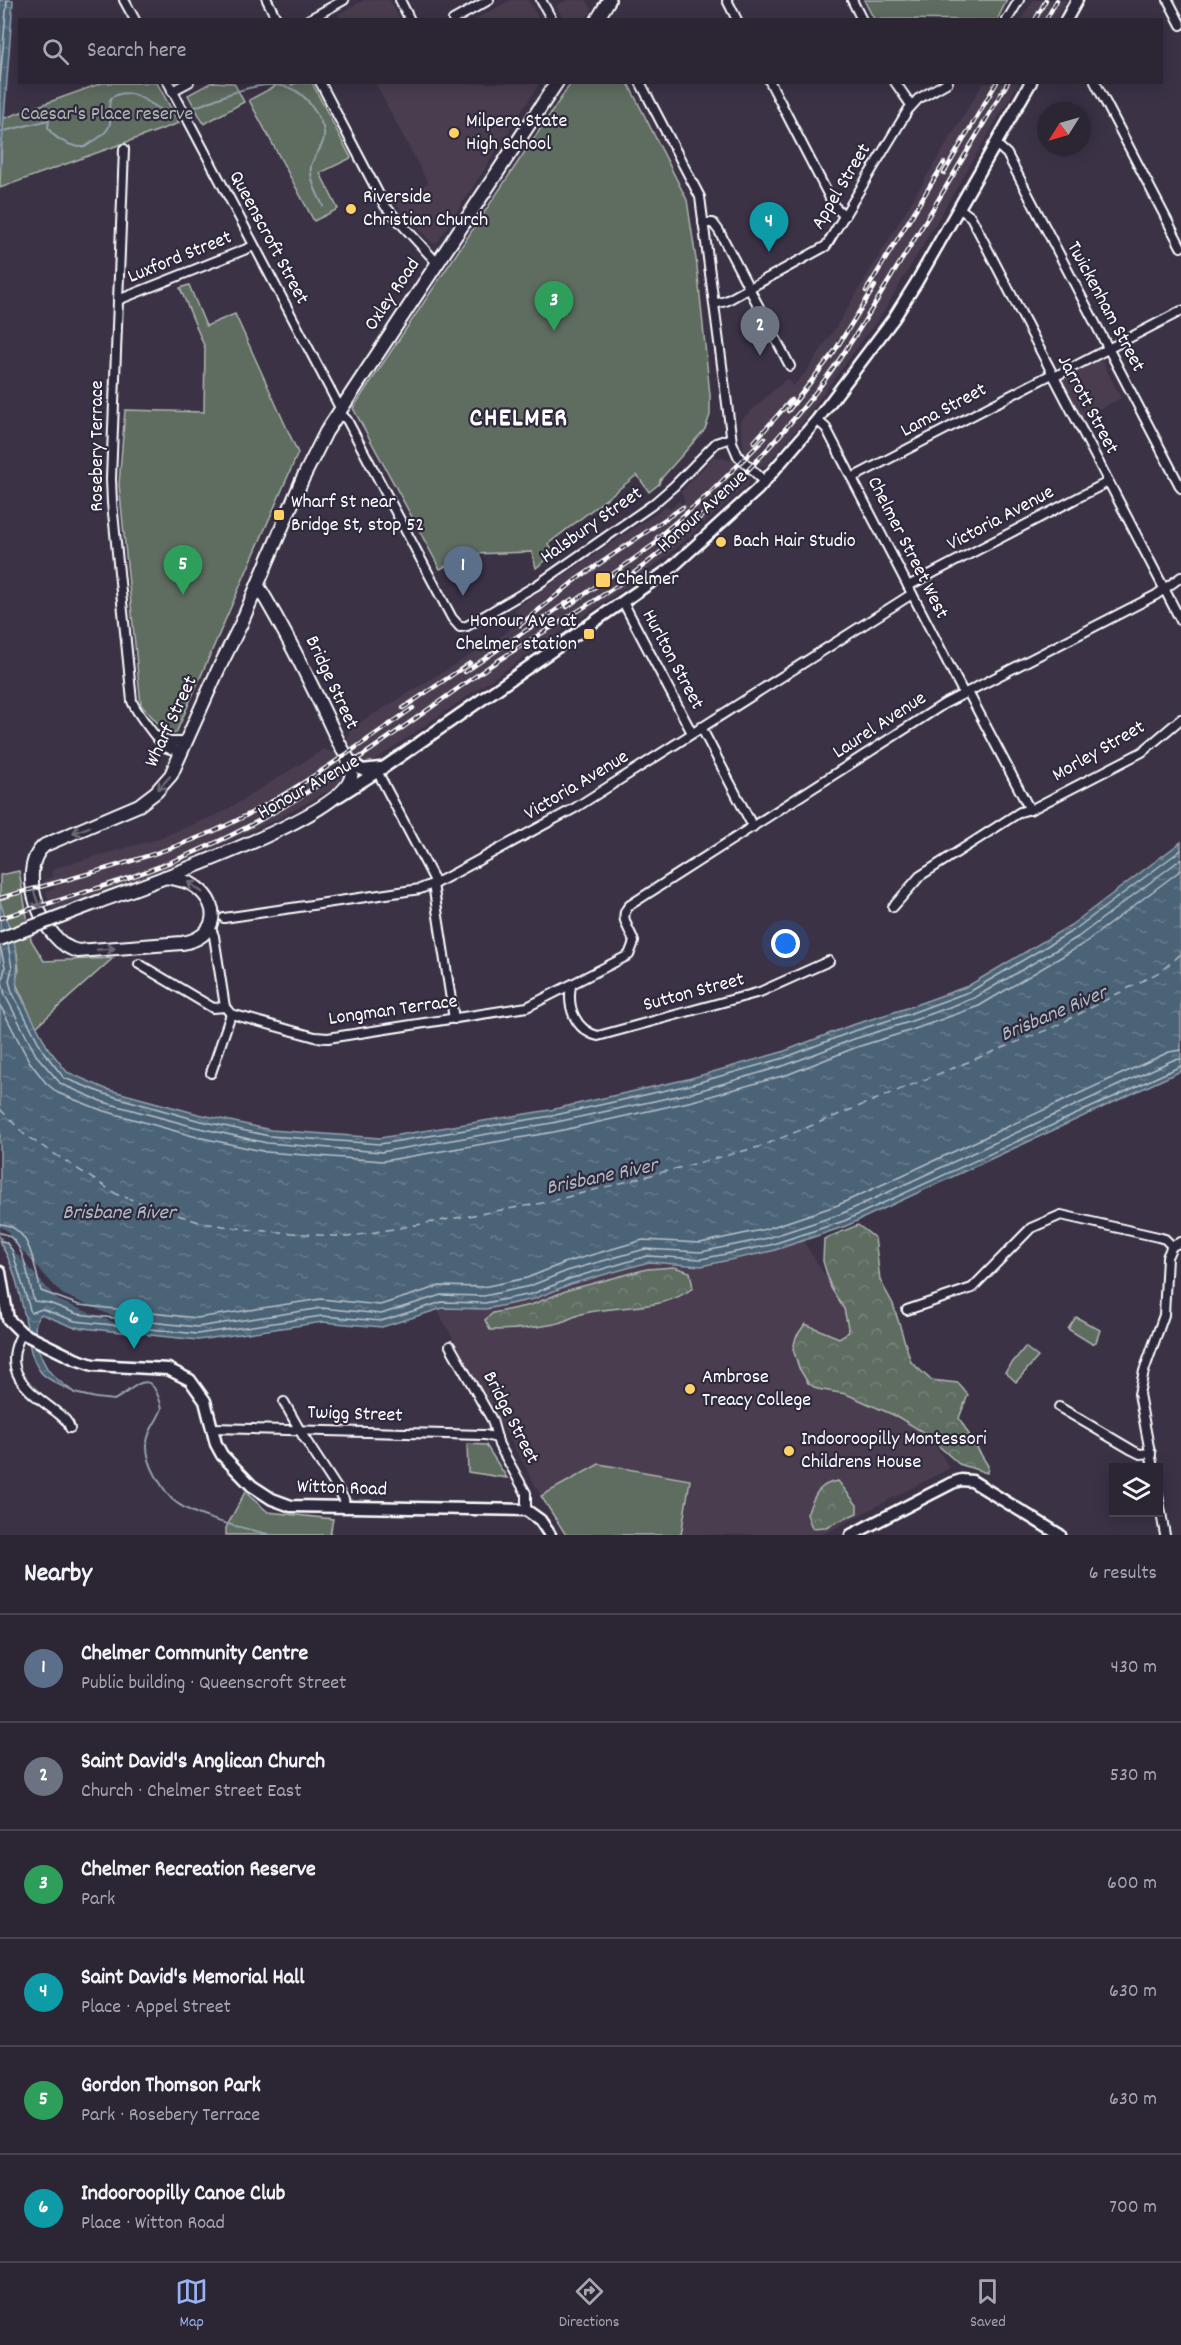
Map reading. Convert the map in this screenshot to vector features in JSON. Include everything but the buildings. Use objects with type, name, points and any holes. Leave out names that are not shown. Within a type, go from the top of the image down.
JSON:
[{"type":"main road","points":[[600,18],[609,0]]},
{"type":"main road","points":[[1067,18],[1077,0]]},
{"type":"main road","name":"Oxley Road","points":[[339,410],[556,84]]},
{"type":"main road","name":"Honour Avenue","points":[[0,939],[241,847],[336,797],[380,770],[684,558],[765,482],[817,420],[894,318],[1030,84]]},
{"type":"main road","name":"Wharf Street","points":[[210,926],[202,937],[188,942],[74,950],[62,944],[46,924],[31,881],[32,862],[42,847],[123,813],[145,801],[171,775],[258,586],[306,471],[339,410]]},
{"type":"main road","name":"Bridge Street","points":[[258,586],[297,655],[348,759],[351,777],[336,797]]},
{"type":"main road","points":[[348,759],[362,770],[380,770]]},
{"type":"main road","points":[[165,877],[187,882],[201,891],[212,909],[213,918],[210,926]]},
{"type":"main road","points":[[0,1272],[8,1319],[21,1333]]},
{"type":"main road","name":"Witton Road","points":[[21,1333],[75,1359],[93,1365],[157,1367],[178,1372],[199,1390],[207,1406],[216,1444],[222,1455],[252,1486],[272,1499],[291,1506],[526,1510]]},
{"type":"main road","points":[[851,1535],[952,1483],[965,1479],[980,1485],[1060,1535]]},
{"type":"main road","points":[[526,1510],[540,1520],[550,1535]]},
{"type":"street","points":[[124,0],[134,18]]},
{"type":"street","points":[[267,0],[276,18]]},
{"type":"street","points":[[312,18],[344,0]]},
{"type":"street","points":[[400,0],[409,18]]},
{"type":"street","points":[[457,18],[489,0]]},
{"type":"street","points":[[541,0],[551,18]]},
{"type":"street","points":[[727,0],[736,18]]},
{"type":"street","points":[[852,0],[861,18]]},
{"type":"street","points":[[1008,18],[1019,0]]},
{"type":"street","points":[[1168,0],[1181,26]]},
{"type":"street","name":"Queenscroft Street","points":[[169,84],[339,410],[346,419],[454,622],[460,627]]},
{"type":"street","points":[[172,91],[185,84]]},
{"type":"street","points":[[321,84],[388,211],[438,264]]},
{"type":"street","points":[[641,84],[699,194],[731,438],[736,453],[765,482]]},
{"type":"street","points":[[771,84],[834,206],[845,216]]},
{"type":"street","points":[[896,84],[911,105]]},
{"type":"street","name":"Appel Street","points":[[714,304],[723,302],[822,249],[845,216],[911,105],[944,84]]},
{"type":"street","points":[[1096,84],[1181,247]]},
{"type":"street","name":"Twickenham Street","points":[[996,144],[1007,154],[1181,488]]},
{"type":"street","name":"Rosebery Terrace","points":[[124,148],[112,503],[131,697],[135,710],[167,747],[183,746]]},
{"type":"street","name":"Jarrott Street","points":[[959,208],[970,217],[1181,621]]},
{"type":"street","points":[[703,223],[711,223],[716,227],[790,366]]},
{"type":"street","name":"Luxford Street","points":[[118,300],[254,246]]},
{"type":"street","name":"Lama Street","points":[[852,478],[1181,311]]},
{"type":"street","name":"Chelmer Street West","points":[[817,420],[826,428],[910,590],[1030,810]]},
{"type":"street","name":"Halsbury Street","points":[[460,627],[470,624],[537,585],[646,510],[674,486],[716,443],[731,438]]},
{"type":"street","name":"Victoria Avenue","points":[[224,918],[420,889],[434,883],[554,821],[701,728],[910,590],[1108,482]]},
{"type":"street","name":"Laurel Avenue","points":[[629,930],[624,916],[630,904],[944,705],[1164,590],[1181,577]]},
{"type":"street","name":"Hurlton Street","points":[[623,602],[692,733]]},
{"type":"street","name":"Morley Street","points":[[1030,810],[1142,752],[1181,719]]},
{"type":"street","name":"Hurlton Street","points":[[701,728],[753,827]]},
{"type":"street","points":[[380,770],[434,883],[453,1019]]},
{"type":"street","points":[[893,907],[920,876],[1020,813],[1030,810]]},
{"type":"street","points":[[210,926],[214,936],[225,1007],[231,1014],[211,1073]]},
{"type":"street","name":"Longman Terrace","points":[[231,1014],[323,1038],[523,1008],[550,997],[630,955],[634,944],[629,930]]},
{"type":"street","name":"Sutton Street","points":[[550,997],[560,1001],[582,1027],[600,1036],[753,994],[829,962]]},
{"type":"street","points":[[139,964],[211,1008],[225,1007]]},
{"type":"street","points":[[571,986],[569,1001],[572,1013]]},
{"type":"street","points":[[907,1310],[972,1288],[1030,1228],[1061,1215],[1158,1237],[1165,1239],[1172,1246]]},
{"type":"street","points":[[1152,1463],[1139,1401],[1139,1390],[1164,1316],[1167,1257],[1172,1246],[1181,1242]]},
{"type":"street","points":[[21,1333],[14,1343],[11,1354],[13,1371],[25,1388],[62,1416],[70,1428]]},
{"type":"street","name":"Bridge Street","points":[[450,1346],[492,1420],[496,1438],[526,1493],[526,1510]]},
{"type":"street","points":[[284,1402],[344,1499],[345,1508]]},
{"type":"street","points":[[1059,1407],[1140,1454],[1151,1453]]},
{"type":"street","name":"Twigg Street","points":[[213,1428],[485,1435],[496,1438]]},
{"type":"street","points":[[1162,1517],[1166,1535]]},
{"type":"shaded area","points":[[364,0],[390,0],[399,18],[340,18],[338,14]]},
{"type":"shaded area","points":[[511,0],[528,0],[538,18],[477,18]]},
{"type":"shaded area","points":[[567,0],[586,0],[592,9],[587,18],[562,18],[556,6]]},
{"type":"shaded area","points":[[1033,0],[1067,0],[1057,18],[1022,18]]},
{"type":"shaded area","name":"Milpera State High School","points":[[376,84],[539,84],[437,243],[432,243],[394,202],[428,183]]},
{"type":"shaded area","points":[[982,84],[1018,84],[882,314],[799,427],[766,466],[755,465],[742,452],[744,450],[740,421],[787,378],[793,386],[806,372],[836,327]]},
{"type":"shaded area","points":[[1101,359],[1121,398],[1082,419],[1062,380]]},
{"type":"shaded area","points":[[714,456],[733,461],[735,459],[748,473],[749,484],[704,524],[700,520],[698,522],[701,527],[671,553],[623,589],[368,765],[358,760],[355,762],[345,746],[349,729],[500,637],[521,620],[514,609],[667,506],[670,509],[679,501],[682,504],[685,502],[681,492]]},
{"type":"shaded area","points":[[324,749],[333,753],[336,751],[347,767],[344,769],[344,782],[280,818],[191,858],[59,910],[54,911],[50,906],[46,891],[55,888],[54,885],[45,887],[43,880],[52,877],[51,873],[54,868],[157,839],[223,812]]},
{"type":"shaded area","name":"Ambrose Treacy College","points":[[803,1241],[950,1468],[822,1535],[566,1535],[548,1508],[437,1310],[534,1299],[571,1284],[649,1262],[701,1266],[772,1251]]},
{"type":"green space","points":[[864,0],[1007,0],[998,18],[873,18]]},
{"type":"green space","name":"Caesar's Place reserve","points":[[99,84],[158,84],[179,123],[0,188],[2,119]]},
{"type":"green space","points":[[208,84],[235,84],[244,102],[204,124],[188,95]]},
{"type":"green space","points":[[279,84],[313,84],[351,158],[320,173],[338,209],[314,221],[249,100]]},
{"type":"green space","points":[[570,84],[629,84],[687,200],[697,266],[710,395],[710,415],[705,429],[659,484],[649,492],[637,475],[548,544],[555,553],[536,568],[532,552],[470,554],[440,569],[353,408]]},
{"type":"green space","points":[[189,285],[206,326],[235,314],[298,453],[176,733],[168,734],[141,705],[119,484],[125,410],[204,412],[205,348],[180,288]]},
{"type":"green space","points":[[19,871],[31,940],[44,961],[113,958],[36,1027],[15,981],[19,970],[17,953],[0,902],[0,875]]},
{"type":"green space","points":[[858,1225],[875,1238],[880,1280],[893,1304],[911,1362],[931,1380],[958,1383],[968,1395],[959,1418],[988,1466],[987,1473],[959,1464],[923,1432],[898,1417],[846,1394],[817,1389],[808,1383],[799,1368],[793,1349],[796,1337],[805,1324],[839,1338],[849,1332],[844,1309],[831,1288],[823,1261],[824,1239]]},
{"type":"green space","points":[[674,1267],[690,1272],[693,1288],[668,1301],[599,1310],[559,1323],[531,1328],[490,1330],[485,1320],[493,1313],[531,1305],[568,1290],[647,1269]]},
{"type":"green space","points":[[1076,1317],[1100,1330],[1096,1342],[1092,1344],[1068,1329]]},
{"type":"green space","points":[[1025,1347],[1038,1357],[1016,1382],[1005,1372]]},
{"type":"green space","points":[[467,1444],[486,1445],[507,1478],[468,1472]]},
{"type":"green space","points":[[599,1464],[690,1480],[681,1535],[566,1535],[541,1496]]},
{"type":"green space","points":[[838,1481],[857,1505],[857,1513],[826,1527],[812,1528],[807,1514],[814,1497],[825,1485]]},
{"type":"green space","points":[[245,1492],[268,1512],[333,1519],[330,1535],[226,1535],[226,1528]]},
{"type":"water","points":[[0,0],[13,0],[0,172]]},
{"type":"water","name":"Brisbane River","points":[[1181,842],[1181,1071],[846,1226],[772,1251],[701,1266],[649,1262],[571,1284],[534,1299],[486,1309],[443,1308],[382,1327],[323,1322],[198,1340],[73,1327],[41,1314],[37,1319],[35,1333],[41,1356],[52,1375],[75,1393],[47,1377],[40,1371],[34,1359],[16,1281],[10,1261],[0,1243],[0,902],[16,950],[17,989],[48,1048],[67,1072],[106,1089],[198,1114],[271,1130],[380,1138],[550,1110],[688,1079],[782,1052],[849,1026],[968,986],[1071,925]]},
{"type":"pier","points":[[0,1226],[9,1232],[8,1235],[62,1294],[131,1324],[137,1324],[137,1328],[153,1339],[134,1334],[133,1337],[131,1331],[122,1326],[58,1300],[0,1236]]},
{"type":"waterway","points":[[193,108],[256,86],[287,87],[301,94],[316,113],[323,129],[322,145],[311,166],[314,187],[323,206]]},
{"type":"waterway","points":[[0,132],[49,120],[48,127],[59,139],[69,144],[85,147],[107,130],[110,122],[111,98],[127,93],[142,98],[171,114]]},
{"type":"waterway","points":[[74,1393],[114,1400],[136,1385],[148,1383],[153,1386],[162,1408],[148,1436],[148,1454],[154,1473],[167,1494],[192,1512],[271,1535]]},
{"type":"ferry route","points":[[0,1109],[25,1135],[118,1195],[202,1223],[252,1230],[347,1237],[548,1202],[759,1147],[1054,1027],[1161,971],[1181,954]]},
{"type":"railway","points":[[1036,18],[1046,0]]},
{"type":"railway","points":[[1047,18],[1057,0]]},
{"type":"railway","points":[[944,173],[996,84]]},
{"type":"railway","points":[[0,918],[137,875],[191,854],[252,824],[322,783],[490,666],[606,593],[648,562],[698,519],[745,473],[822,383],[874,306],[1007,84]]},
{"type":"railway","points":[[866,291],[944,163]]},
{"type":"railway","points":[[788,411],[834,352],[875,286]]},
{"type":"railway","points":[[754,442],[791,400]]},
{"type":"railway","points":[[657,538],[709,494],[765,438]]},
{"type":"railway","points":[[520,625],[577,579],[683,507]]},
{"type":"railway","points":[[567,607],[667,535]]},
{"type":"railway","points":[[465,672],[572,599]]},
{"type":"railway","points":[[403,708],[470,663]]},
{"type":"railway","points":[[0,898],[134,860],[212,832],[291,790],[413,708]]},
{"type":"place","name":"Milpera State High School","points":[[454,133]]},
{"type":"place","name":"Riverside Christian Church","points":[[351,209]]},
{"type":"place","name":"Saint David's Memorial Hall","points":[[769,252]]},
{"type":"place","name":"Chelmer Recreation Reserve","points":[[554,331]]},
{"type":"place","name":"Saint David's Anglican Church","points":[[760,356]]},
{"type":"place","name":"Wharf St near Bridge St, stop 52","points":[[279,515]]},
{"type":"place","name":"Bach Hair Studio","points":[[721,542]]},
{"type":"place","name":"Chelmer","points":[[603,580]]},
{"type":"place","name":"Gordon Thomson Park","points":[[183,595]]},
{"type":"place","name":"Chelmer Community Centre","points":[[463,596]]},
{"type":"place","name":"Honour Ave at Chelmer station","points":[[589,634]]},
{"type":"place","name":"Indooroopilly Canoe Club","points":[[134,1349]]},
{"type":"place","name":"Ambrose Treacy College","points":[[690,1389]]},
{"type":"place","name":"Indooroopilly Montessori Childrens House","points":[[789,1451]]},
{"type":"district","name":"CHELMER","points":[[519,419]]}]
